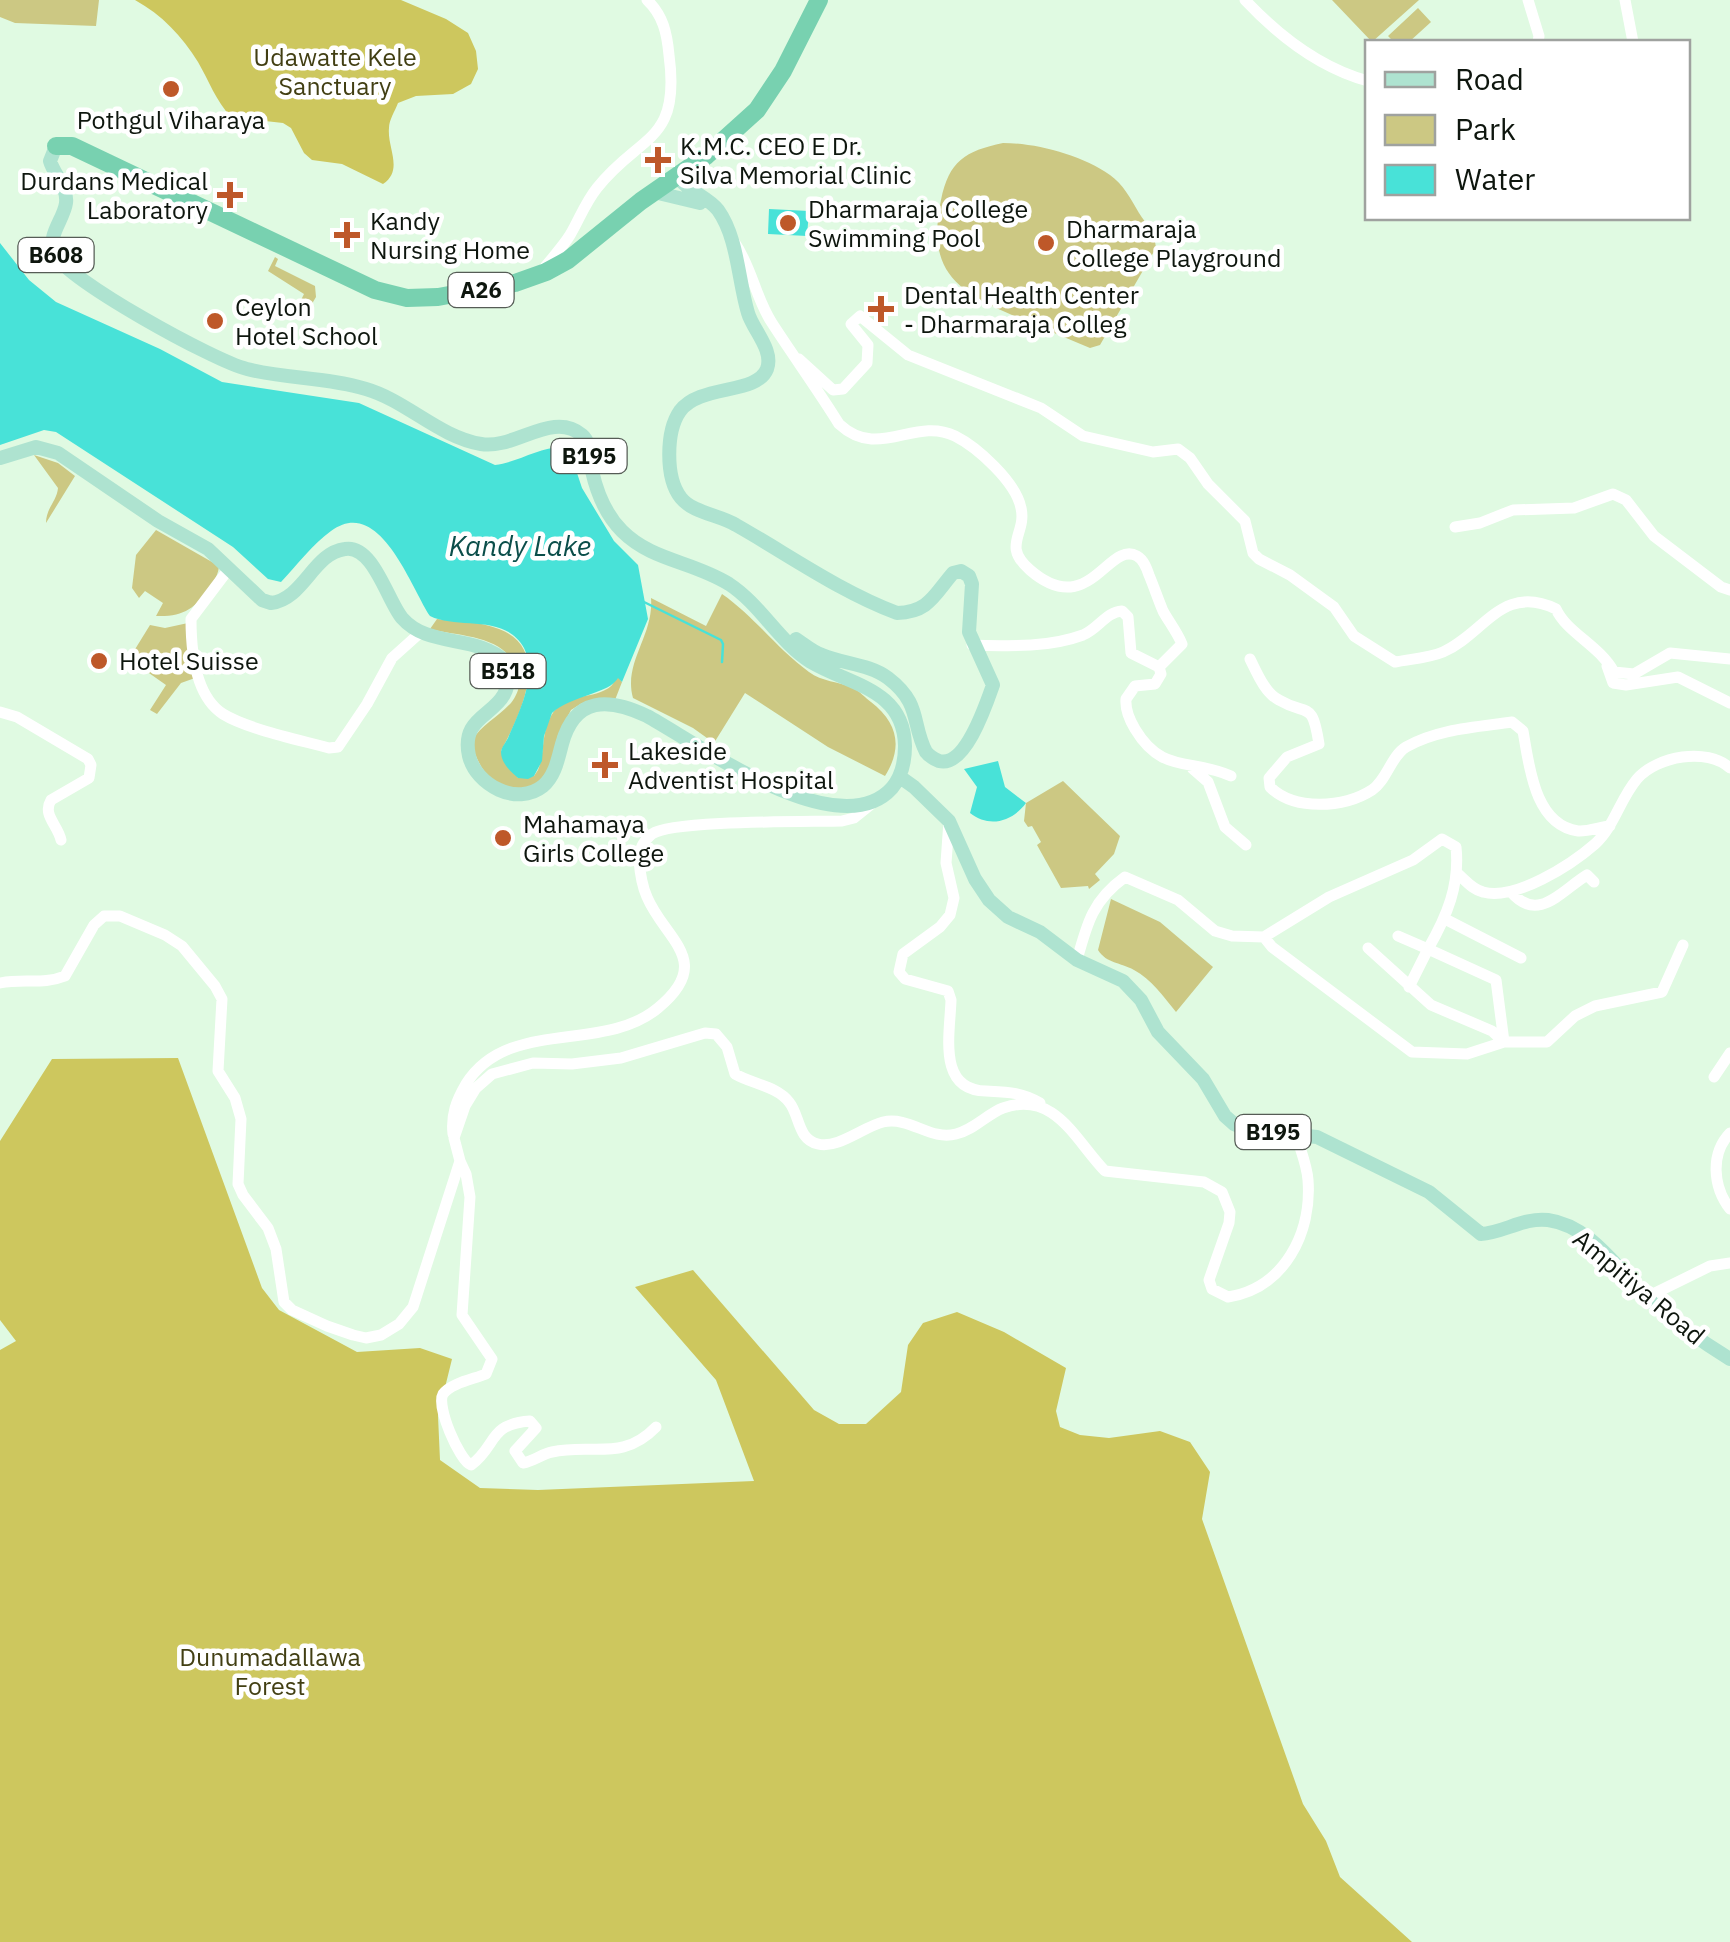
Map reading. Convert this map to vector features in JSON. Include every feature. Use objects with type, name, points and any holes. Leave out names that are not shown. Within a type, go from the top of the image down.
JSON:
[{"type":"highway","name":"A26","points":[[56,146],[72,146],[392,295],[422,299],[515,283],[568,260],[726,138],[767,98],[819,0]]},
{"type":"main road","name":"B608","points":[[56,146],[50,161],[66,202],[53,239],[54,254],[68,268],[152,323]]},
{"type":"main road","points":[[677,176],[722,217],[750,318],[768,352],[767,369],[753,382],[700,396],[680,412],[668,448],[683,501],[737,525],[795,563],[897,613],[927,606],[953,572],[961,571],[972,584],[972,645],[993,685],[966,746],[958,756],[943,762],[926,752],[914,708],[884,675],[821,655],[781,634]]},
{"type":"main road","points":[[654,192],[700,203],[722,217]]},
{"type":"main road","name":"B195","points":[[152,323],[224,362],[248,370],[368,389],[463,440],[496,446],[557,426],[582,434],[603,505],[620,530],[655,554],[691,564],[728,584],[810,661],[868,686],[889,702],[899,718],[905,740],[900,777]]},
{"type":"main road","points":[[0,458],[36,447],[58,453],[118,496],[208,549],[271,604],[281,602],[334,552],[352,548],[360,552],[381,579],[401,617],[421,632]]},
{"type":"main road","name":"B518","points":[[421,632],[484,646],[506,664],[510,684],[505,695],[474,723],[468,740],[470,761],[478,776],[504,792],[525,794],[542,786],[554,772],[573,719],[583,709],[606,704],[628,707],[648,716],[776,788],[816,804],[857,807],[877,798]]},
{"type":"main road","points":[[877,798],[900,777]]},
{"type":"main road","name":"Ampitiya Road","points":[[900,777],[949,821],[989,900],[1008,917],[1040,932],[1077,960],[1122,980],[1141,1000],[1166,1041],[1204,1079],[1225,1116],[1234,1124],[1248,1130],[1318,1137],[1428,1192],[1481,1234],[1494,1234],[1527,1221],[1548,1220],[1574,1229],[1598,1246],[1646,1298],[1730,1359]]},
{"type":"street","points":[[538,275],[571,234],[604,179],[652,139],[666,118],[672,78],[667,38],[660,14],[646,0]]},
{"type":"street","points":[[1245,0],[1264,20],[1313,57],[1365,79]]},
{"type":"street","points":[[1528,0],[1538,40]]},
{"type":"street","points":[[1626,0],[1633,40]]},
{"type":"street","points":[[730,236],[748,263],[771,322],[848,432],[880,441],[938,430],[954,436],[996,467],[1016,497],[1022,508],[1014,545],[1024,564],[1034,574],[1069,589],[1077,588],[1127,554],[1138,556],[1182,644],[1158,667]]},
{"type":"street","points":[[799,360],[833,390],[843,389],[867,363],[868,345],[851,324],[860,316],[908,354],[1041,408],[1083,436],[1153,452],[1178,449],[1245,521],[1258,560],[1290,575],[1334,607],[1354,636],[1395,662],[1444,652],[1493,614],[1528,600],[1556,609],[1562,621],[1606,656],[1614,672],[1634,674],[1670,652],[1730,659]]},
{"type":"street","points":[[1454,528],[1513,510],[1574,508],[1614,494],[1626,500],[1654,536],[1720,588],[1730,590]]},
{"type":"street","points":[[228,570],[191,619],[195,666],[221,713],[270,731],[328,748],[338,747],[392,658],[421,632]]},
{"type":"street","points":[[972,645],[1056,642],[1089,632],[1108,615],[1122,611],[1128,617],[1131,653],[1158,667]]},
{"type":"street","points":[[1606,656],[1613,683],[1626,686],[1678,676],[1730,703]]},
{"type":"street","points":[[1250,659],[1259,679],[1277,700],[1311,713],[1319,739],[1315,748],[1287,758],[1269,778],[1270,787],[1278,795],[1292,801],[1332,804],[1374,789],[1403,748],[1455,729],[1512,722],[1523,731],[1541,803],[1559,823],[1578,831],[1610,826]]},
{"type":"street","points":[[1158,667],[1160,680],[1136,686],[1129,692],[1125,706],[1129,719],[1151,752],[1162,759],[1230,776]]},
{"type":"street","points":[[0,712],[17,716],[92,765],[88,778],[51,800],[48,806],[61,840]]},
{"type":"street","points":[[1458,874],[1478,892],[1498,895],[1532,885],[1595,844],[1640,775],[1678,758],[1698,755],[1726,763],[1730,768]]},
{"type":"street","points":[[1192,768],[1208,782],[1225,827],[1246,845]]},
{"type":"street","points":[[656,1427],[628,1447],[558,1451],[523,1463],[515,1451],[536,1428],[527,1420],[503,1426],[494,1433],[477,1462],[471,1465],[462,1459],[441,1409],[441,1398],[446,1390],[486,1374],[492,1359],[462,1315],[470,1197],[454,1138],[452,1118],[458,1098],[483,1063],[498,1052],[517,1045],[612,1030],[642,1020],[677,988],[684,958],[678,942],[648,900],[640,874],[639,852],[653,834],[680,825],[842,821],[854,818],[877,798]]},
{"type":"street","points":[[949,821],[946,863],[954,898],[950,915],[940,928],[903,954],[899,972],[905,979],[948,991],[949,1062],[963,1086],[977,1091],[1026,1094],[1062,1119],[1106,1170],[1204,1182],[1222,1192],[1230,1212],[1229,1224],[1209,1280],[1212,1289],[1228,1297],[1268,1280],[1292,1257],[1300,1240],[1308,1180],[1296,1134]]},
{"type":"street","points":[[1077,960],[1088,921],[1105,891],[1125,877],[1178,900],[1215,931],[1264,937],[1329,897],[1412,860],[1442,839],[1456,847],[1458,874],[1445,919],[1409,988]]},
{"type":"street","points":[[1511,892],[1532,908],[1551,903],[1588,875],[1594,882]]},
{"type":"street","points":[[0,983],[49,982],[66,976],[94,925],[104,916],[120,916],[166,934],[182,946],[222,1000],[218,1071],[235,1098],[240,1118],[238,1184],[242,1195],[268,1228],[276,1249],[284,1302],[292,1310],[327,1326],[366,1338],[382,1335],[399,1324],[413,1307],[460,1161]]},
{"type":"street","points":[[1445,919],[1521,958]]},
{"type":"street","points":[[1398,936],[1496,980],[1504,1042]]},
{"type":"street","points":[[1264,937],[1412,1052],[1468,1054],[1504,1042],[1547,1042],[1574,1016],[1595,1006],[1662,992],[1683,945]]},
{"type":"street","points":[[1368,948],[1431,1005],[1492,1031],[1504,1042]]},
{"type":"street","points":[[454,1138],[470,1097],[492,1074],[532,1063],[572,1064],[620,1058],[705,1033],[716,1034],[727,1047],[735,1074],[778,1092],[791,1103],[802,1135],[818,1144],[833,1143],[894,1120],[934,1134],[954,1135],[1001,1108],[1022,1104],[1048,1108]]},
{"type":"street","points":[[1714,1077],[1730,1052]]},
{"type":"street","points":[[1730,1133],[1718,1146],[1716,1174],[1722,1199],[1730,1209]]},
{"type":"street","points":[[1646,1298],[1710,1266],[1730,1263]]},
{"type":"green space","points":[[0,0],[99,0],[96,26],[15,23],[0,17]]},
{"type":"green space","name":"Udawatte Kele Sanctuary","points":[[135,0],[401,0],[468,33],[478,69],[471,84],[453,94],[416,96],[398,103],[389,128],[393,172],[383,184],[342,164],[312,160],[291,128],[283,123],[231,117],[185,43],[163,19]]},
{"type":"green space","points":[[1332,0],[1419,0],[1374,40]]},
{"type":"green space","points":[[1418,8],[1431,22],[1411,40],[1392,40],[1388,36]]},
{"type":"green space","name":"Dharmaraja College Playground","points":[[1003,143],[1058,152],[1099,168],[1123,187],[1152,234],[1156,248],[1100,345],[1090,348],[991,306],[960,286],[942,260],[938,223],[949,176],[969,154]]},
{"type":"green space","points":[[275,257],[275,266],[315,286],[316,297],[304,317],[295,312],[304,294],[268,271]]},
{"type":"green space","points":[[34,455],[58,463],[75,476],[46,523],[58,488]]},
{"type":"green space","points":[[156,530],[219,566],[199,601],[174,615],[156,616],[163,603],[145,591],[139,598],[132,588],[136,555]]},
{"type":"green space","points":[[722,594],[809,672],[856,689],[880,710],[892,727],[896,745],[885,776],[828,747],[745,693],[714,743],[633,698],[632,673],[648,625],[651,598],[706,626]]},
{"type":"green space","points":[[437,619],[499,629],[525,651],[528,667],[523,702],[501,751],[518,778],[534,776],[538,770],[548,723],[563,703],[607,689],[618,677],[622,682],[615,700],[582,703],[571,710],[558,735],[549,769],[535,787],[500,784],[486,773],[471,742],[513,700],[519,685],[518,673],[505,651],[494,644],[430,629]]},
{"type":"green space","points":[[188,623],[195,678],[181,683],[157,714],[150,710],[166,685],[129,659],[150,625],[165,628]]},
{"type":"green space","points":[[1063,781],[1120,836],[1114,854],[1095,874],[1100,880],[1089,889],[1061,888],[1037,845],[1041,842],[1032,826],[1024,821],[1026,803]]},
{"type":"green space","points":[[1111,899],[1160,922],[1213,967],[1176,1012],[1146,978],[1105,958],[1098,950]]},
{"type":"green space","name":"Dunumadallawa Forest","points":[[178,1058],[262,1288],[279,1310],[357,1352],[420,1348],[452,1359],[438,1416],[440,1460],[480,1488],[538,1490],[754,1481],[716,1380],[635,1287],[693,1270],[814,1410],[839,1424],[866,1424],[901,1392],[908,1345],[923,1323],[957,1312],[1004,1332],[1066,1368],[1056,1411],[1060,1427],[1080,1435],[1109,1438],[1160,1431],[1190,1442],[1210,1472],[1202,1519],[1303,1804],[1326,1841],[1340,1877],[1412,1942],[0,1942],[0,1350],[16,1341],[0,1320],[0,1141],[52,1059]]},
{"type":"water","name":"Dharmaraja College Swimming Pool","points":[[769,209],[809,211],[807,236],[768,234]]},
{"type":"water","name":"Kandy Lake","points":[[0,243],[29,280],[56,302],[222,382],[359,403],[495,465],[562,447],[571,455],[582,488],[614,541],[638,565],[648,619],[622,682],[618,678],[607,688],[552,713],[544,736],[542,761],[534,776],[518,778],[501,752],[528,681],[524,648],[505,630],[430,616],[391,548],[364,525],[348,523],[331,531],[281,582],[268,579],[233,547],[56,432],[44,430],[0,445]]},
{"type":"water","points":[[998,761],[1005,787],[1026,803],[1000,821],[977,818],[970,813],[977,787],[964,769]]},
{"type":"waterway","points":[[644,602],[721,640],[722,662]]},
{"type":"place","name":"Pothgul Viharaya","points":[[171,89]]},
{"type":"place","name":"K.M.C. CEO E Dr. Silva Memorial Clinic","points":[[658,160]]},
{"type":"place","name":"Durdans Medical Laboratory","points":[[230,195]]},
{"type":"place","name":"Dharmaraja College Swimming Pool","points":[[788,223]]},
{"type":"place","name":"Kandy Nursing Home","points":[[347,235]]},
{"type":"place","name":"Dharmaraja College Playground","points":[[1046,243]]},
{"type":"place","name":"Dental Health Center - Dharmaraja Colleg","points":[[881,309]]},
{"type":"place","name":"Ceylon Hotel School","points":[[215,321]]},
{"type":"place","name":"Hotel Suisse","points":[[99,661]]},
{"type":"place","name":"Lakeside Adventist Hospital","points":[[605,765]]},
{"type":"place","name":"Mahamaya Girls College","points":[[503,838]]}]
